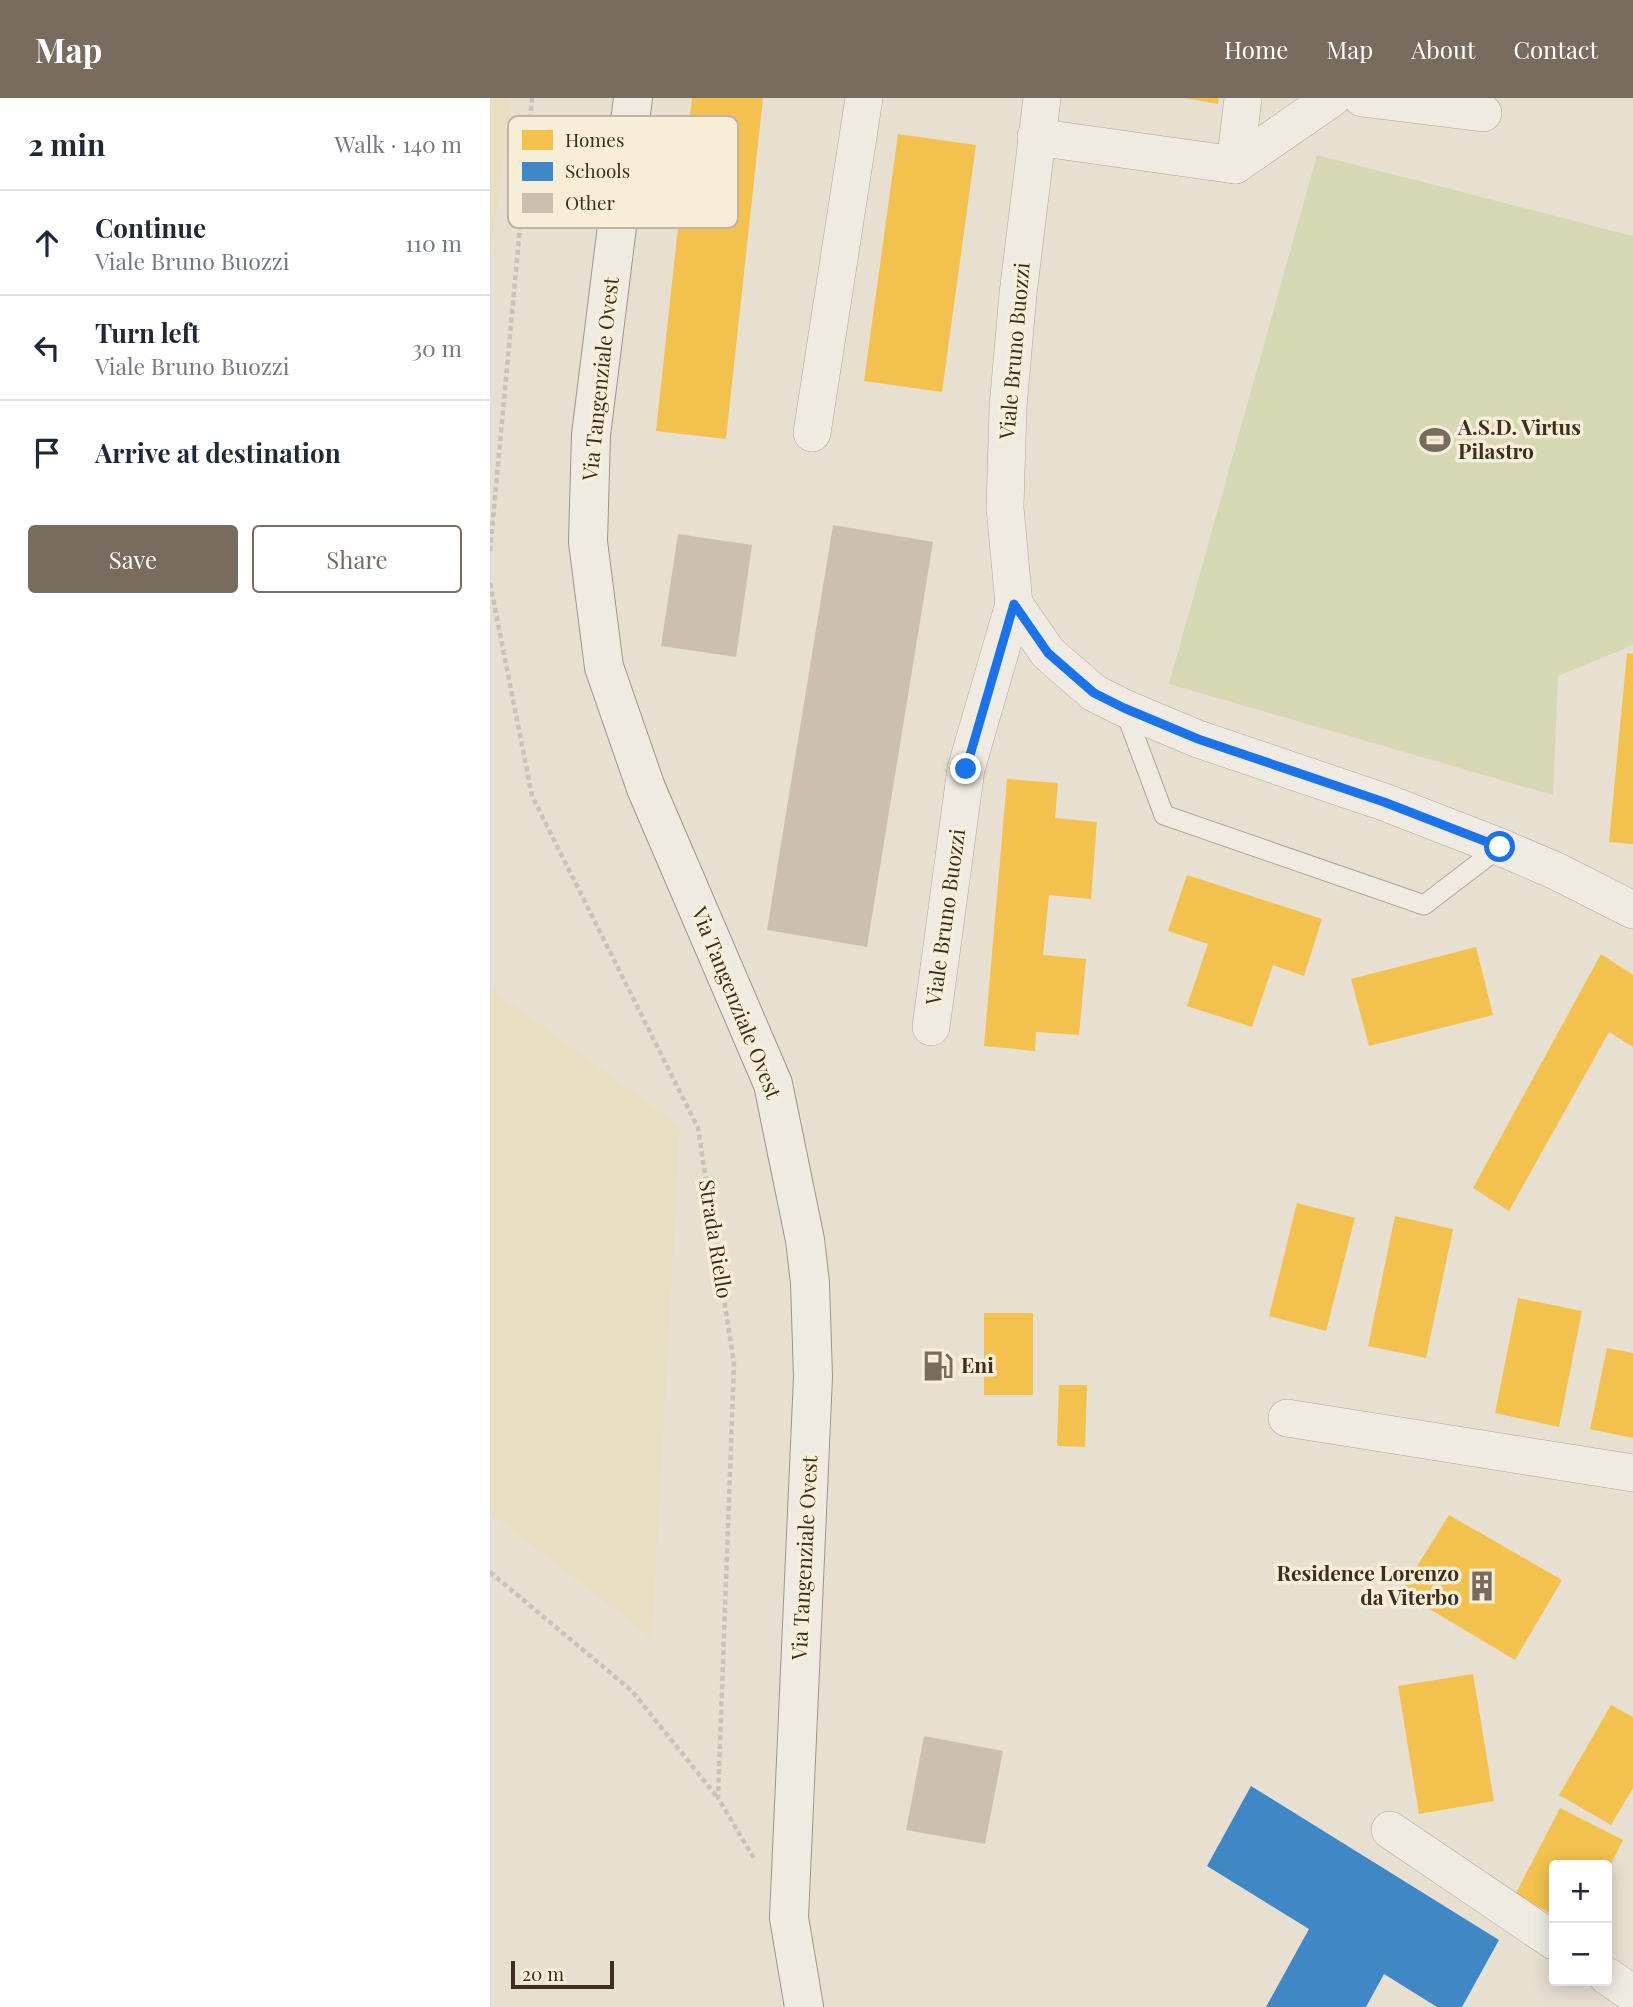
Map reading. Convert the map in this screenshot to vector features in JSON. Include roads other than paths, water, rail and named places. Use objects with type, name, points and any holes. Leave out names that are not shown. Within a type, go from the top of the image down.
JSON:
[{"type":"main road","name":"Via Tangenziale Ovest","points":[[631,116],[633,98]]},
{"type":"main road","name":"Via Tangenziale Ovest","points":[[617,228],[591,435],[588,542],[604,667],[646,788],[773,1084],[805,1240],[810,1283],[813,1377],[789,1918],[804,2007]]},
{"type":"street","points":[[813,433],[864,98]]},
{"type":"street","name":"Viale Bruno Buozzi","points":[[931,1027],[966,769],[1014,604],[1005,509],[1008,407],[1042,98]]},
{"type":"street","points":[[1235,165],[1243,98]]},
{"type":"street","points":[[1037,136],[1235,165],[1332,98]]},
{"type":"street","points":[[1362,98],[1483,113]]},
{"type":"street","name":"Viale Bruno Buozzi","points":[[1014,604],[1048,653],[1094,693],[1124,708],[1198,739],[1384,802],[1500,847],[1556,871],[1633,910]]},
{"type":"street","points":[[1287,1418],[1633,1473]]},
{"type":"street","points":[[1390,1830],[1549,1938]]},
{"type":"street","points":[[1612,1979],[1633,1994]]},
{"type":"lane","points":[[1124,708],[1164,815],[1424,905],[1500,847]]},
{"type":"place","name":"A.S.D. Virtus Pilastro","points":[[1435,440]]},
{"type":"place","name":"Eni","points":[[938,1366]]},
{"type":"place","name":"Residence Lorenzo da Viterbo","points":[[1482,1586]]}]
